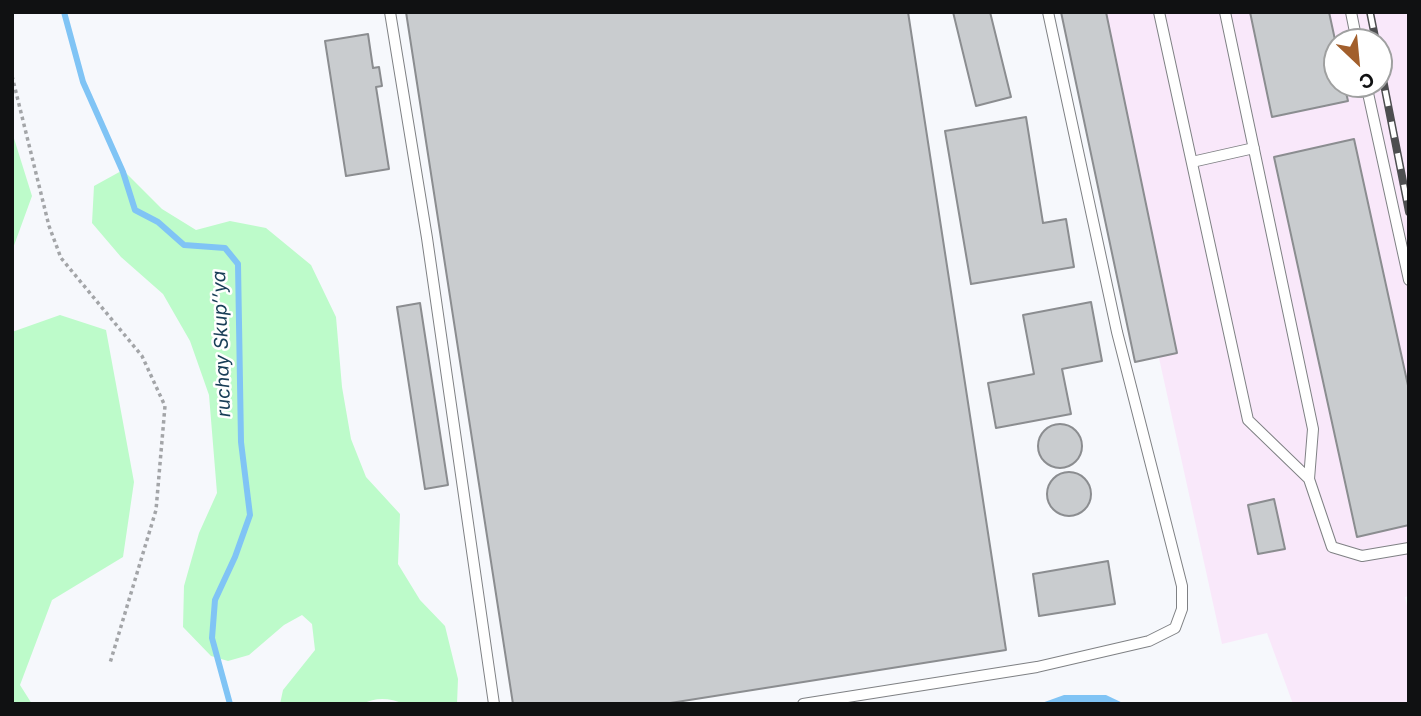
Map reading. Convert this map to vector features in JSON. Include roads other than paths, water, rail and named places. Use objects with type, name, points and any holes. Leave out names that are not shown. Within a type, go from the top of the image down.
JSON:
[{"type":"lane","points":[[390,12],[427,238],[494,704]]},
{"type":"lane","points":[[803,704],[1037,667],[1149,641],[1175,628],[1182,609],[1182,586],[1117,332],[1048,12]]},
{"type":"lane","points":[[1159,12],[1248,420],[1309,479]]},
{"type":"lane","points":[[1225,12],[1313,429],[1309,479],[1332,547],[1362,556],[1409,548]]},
{"type":"lane","points":[[1369,98],[1409,280]]},
{"type":"lane","points":[[1192,162],[1254,148]]},
{"type":"water","points":[[1064,695],[1106,695],[1125,704],[1039,704]]},
{"type":"waterway","name":"ruchay Skup’’ya","points":[[64,12],[83,82],[123,172],[135,210],[158,222],[184,245],[225,248],[238,264],[241,442],[250,515],[235,557],[215,600],[212,638],[230,704]]},
{"type":"railway","points":[[1370,12],[1373,28]]},
{"type":"railway","points":[[1387,98],[1409,212]]}]
